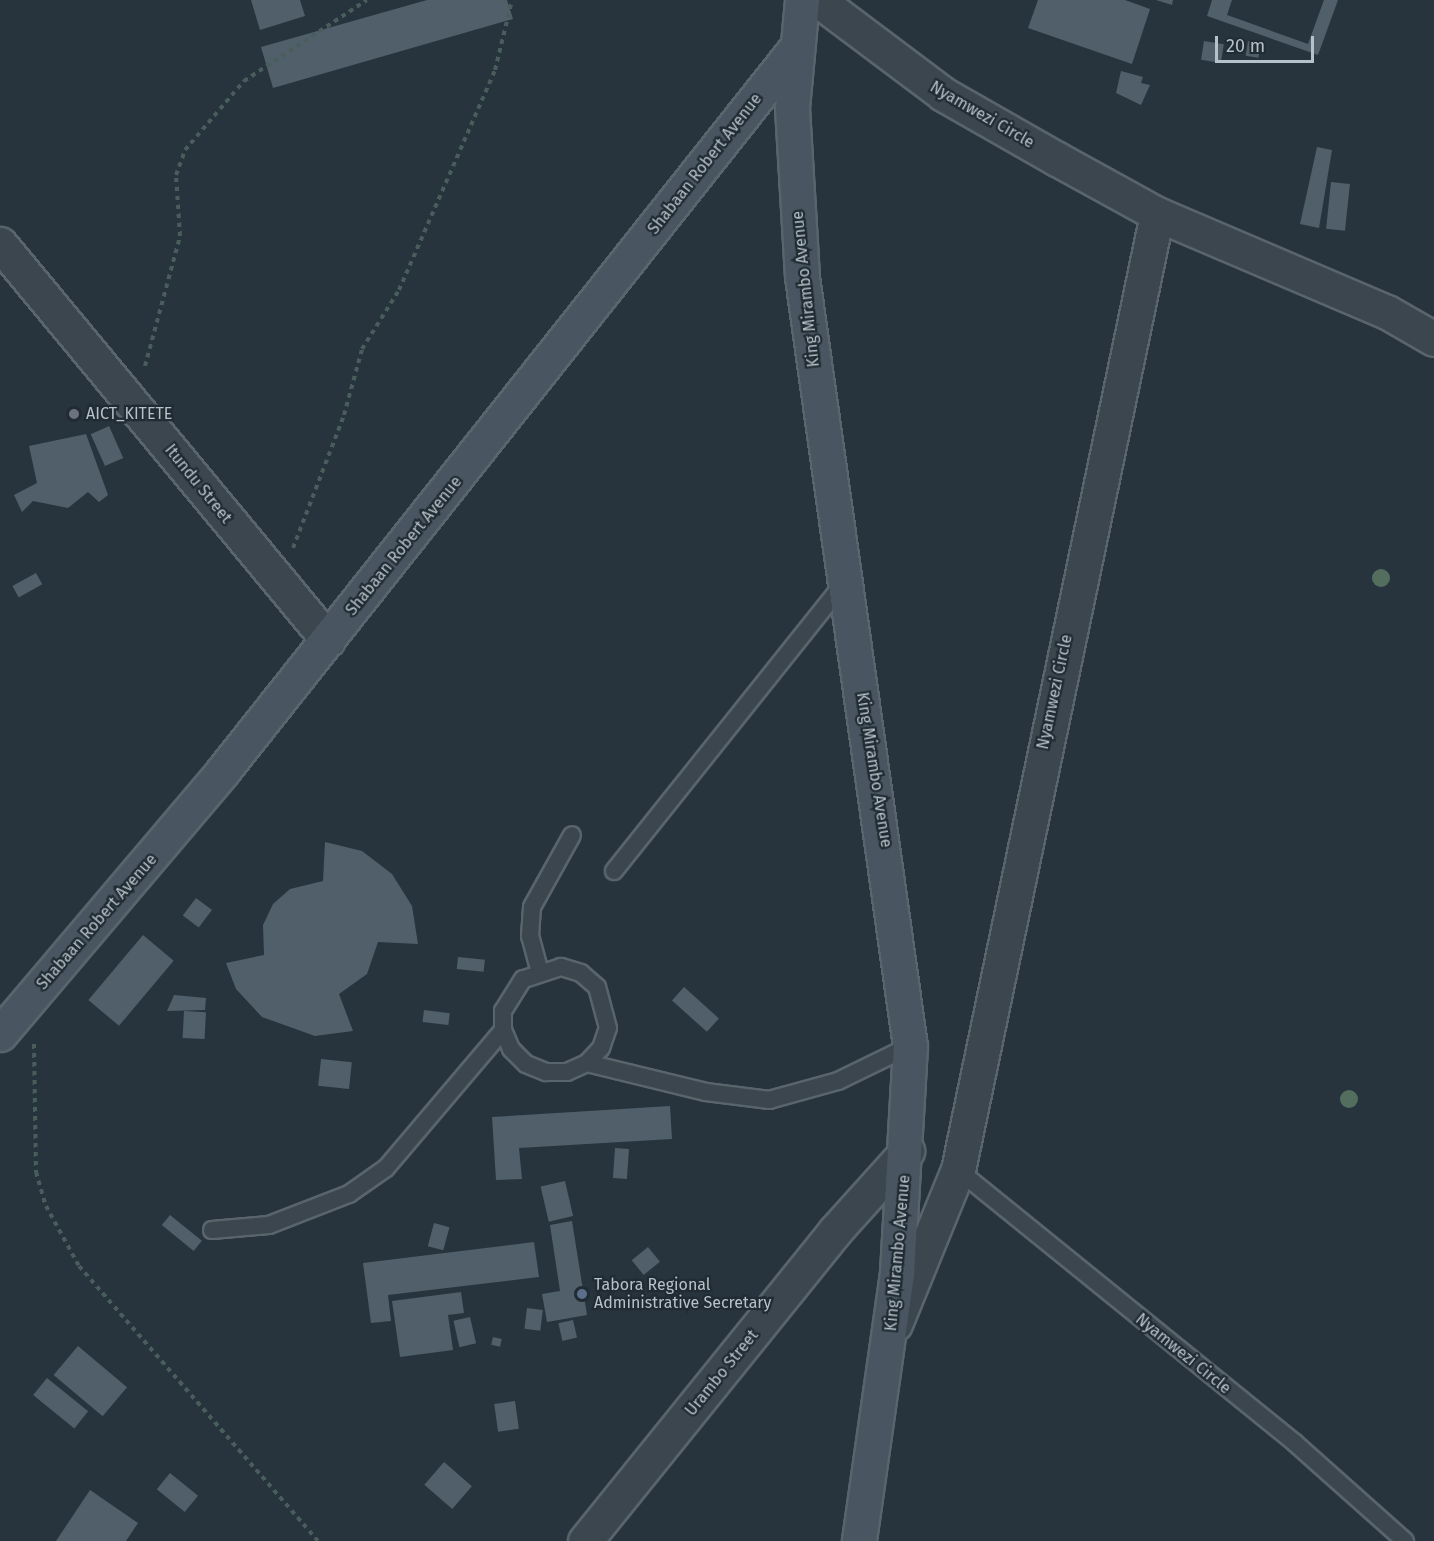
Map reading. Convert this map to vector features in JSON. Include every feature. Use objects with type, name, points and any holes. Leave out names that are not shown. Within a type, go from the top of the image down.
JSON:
[{"type":"main road","name":"King Mirambo Avenue","points":[[802,0],[792,108],[802,277],[844,583],[883,827],[910,1046],[907,1151],[890,1334],[859,1541]]},
{"type":"main road","name":"Shabaan Robert Avenue","points":[[0,1034],[133,882],[328,640],[796,48]]},
{"type":"street","name":"Nyamwezi Circle","points":[[818,0],[943,94],[1157,214],[1387,312],[1434,339]]},
{"type":"street","name":"Nyamwezi Circle","points":[[890,1334],[958,1170],[1157,214]]},
{"type":"street","name":"Itundu Street","points":[[0,244],[137,408],[280,585],[328,640]]},
{"type":"street","name":"Urambo Street","points":[[585,1541],[835,1231],[907,1151]]},
{"type":"lane","points":[[614,871],[844,583]]},
{"type":"lane","points":[[540,969],[530,936],[532,907],[572,835]]},
{"type":"lane","points":[[212,1230],[268,1225],[349,1194],[386,1168],[503,1030],[510,993],[540,969],[581,974],[602,997],[609,1028],[587,1063],[567,1072],[526,1064],[511,1050],[503,1030]]},
{"type":"lane","points":[[587,1063],[706,1092],[770,1100],[838,1080],[910,1046]]},
{"type":"lane","name":"Nyamwezi Circle","points":[[958,1170],[1295,1443],[1405,1541]]},
{"type":"path","points":[[137,408],[180,236],[178,162],[244,81],[367,0]]},
{"type":"path","points":[[280,585],[344,415],[362,350],[399,290],[495,70],[512,0]]},
{"type":"path","points":[[34,995],[33,1126],[36,1172],[46,1206],[93,1287],[318,1541]]},
{"type":"building","points":[[251,0],[300,0],[305,16],[260,30]]},
{"type":"building","points":[[427,0],[507,0],[513,19],[273,88],[261,47]]},
{"type":"building","points":[[1038,0],[1125,0],[1150,9],[1132,64],[1028,28]]},
{"type":"building","points":[[1156,0],[1173,0],[1172,5]]},
{"type":"building","points":[[1212,0],[1232,0],[1227,15],[1308,44],[1324,0],[1338,0],[1318,55],[1207,16]]},
{"type":"building","points":[[1204,41],[1224,44],[1221,63],[1201,60]]},
{"type":"building","points":[[1248,41],[1261,43],[1258,58],[1246,56]]},
{"type":"building","points":[[1121,71],[1143,77],[1141,83],[1150,85],[1141,105],[1116,93]]},
{"type":"building","points":[[1317,147],[1332,150],[1319,228],[1300,224]]},
{"type":"building","points":[[1331,182],[1350,184],[1345,231],[1326,229]]},
{"type":"building","points":[[109,426],[123,458],[105,466],[91,434]]},
{"type":"building","points":[[86,434],[108,495],[99,502],[88,492],[68,508],[33,501],[22,512],[14,495],[37,483],[29,446]]},
{"type":"building","points":[[36,573],[42,584],[19,597],[12,586]]},
{"type":"building","points":[[325,842],[362,851],[392,874],[412,906],[418,944],[378,942],[367,974],[339,994],[353,1031],[315,1036],[262,1017],[236,989],[226,963],[264,955],[263,925],[273,904],[290,889],[323,881]]},
{"type":"building","points":[[196,898],[212,910],[199,928],[183,916]]},
{"type":"building","points":[[143,935],[174,961],[119,1026],[88,1000]]},
{"type":"building","points":[[458,957],[485,960],[484,972],[457,969]]},
{"type":"building","points":[[684,987],[719,1018],[707,1032],[672,1000]]},
{"type":"building","points":[[174,995],[206,998],[205,1010],[167,1011]]},
{"type":"building","points":[[424,1010],[450,1013],[448,1025],[423,1022]]},
{"type":"building","points":[[184,1011],[206,1012],[205,1039],[183,1038]]},
{"type":"building","points":[[321,1059],[352,1062],[349,1089],[318,1086]]},
{"type":"building","points":[[670,1106],[672,1139],[519,1148],[522,1179],[496,1180],[492,1117]]},
{"type":"building","points":[[615,1148],[629,1149],[627,1179],[613,1178]]},
{"type":"building","points":[[565,1181],[573,1216],[549,1222],[541,1187]]},
{"type":"building","points":[[170,1215],[202,1241],[194,1251],[162,1225]]},
{"type":"building","points":[[572,1221],[587,1315],[547,1322],[542,1294],[560,1291],[550,1225]]},
{"type":"building","points":[[434,1223],[449,1227],[443,1250],[428,1246]]},
{"type":"building","points":[[534,1242],[539,1277],[388,1295],[391,1321],[371,1323],[363,1263]]},
{"type":"building","points":[[648,1247],[660,1262],[644,1275],[632,1260]]},
{"type":"building","points":[[461,1292],[464,1313],[448,1315],[453,1350],[400,1357],[392,1301]]},
{"type":"building","points":[[527,1308],[543,1310],[540,1331],[524,1329]]},
{"type":"building","points":[[470,1317],[476,1343],[460,1347],[453,1321]]},
{"type":"building","points":[[573,1320],[577,1338],[562,1341],[558,1323]]},
{"type":"building","points":[[493,1337],[502,1339],[500,1347],[491,1345]]},
{"type":"building","points":[[78,1346],[127,1387],[103,1416],[54,1375]]},
{"type":"building","points":[[47,1378],[88,1411],[74,1428],[33,1395]]},
{"type":"building","points":[[515,1401],[519,1429],[498,1432],[494,1404]]},
{"type":"building","points":[[444,1462],[472,1486],[452,1509],[424,1485]]},
{"type":"building","points":[[170,1473],[198,1496],[185,1512],[157,1489]]},
{"type":"building","points":[[90,1490],[138,1523],[126,1541],[56,1541]]},
{"type":"place","name":"AICT_KITETE","points":[[74,414]]},
{"type":"place","name":"Tabora Regional Administrative Secretary","points":[[582,1294]]}]
